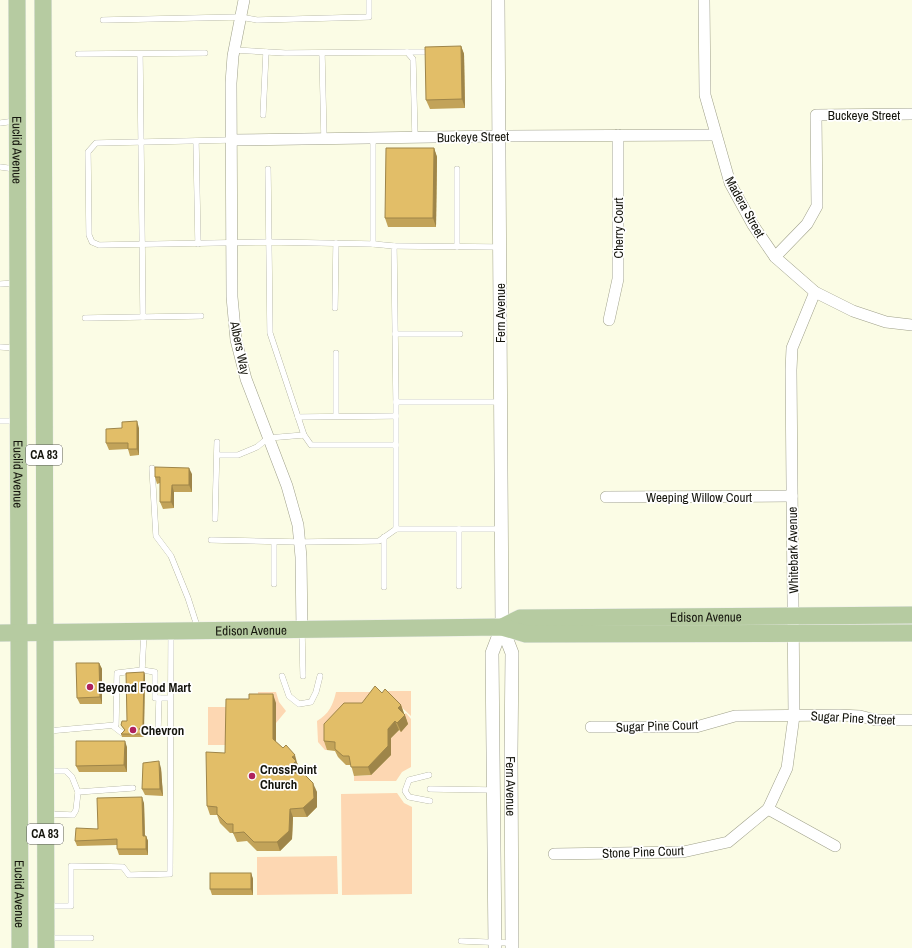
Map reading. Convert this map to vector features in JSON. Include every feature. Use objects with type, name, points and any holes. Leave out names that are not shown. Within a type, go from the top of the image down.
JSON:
[{"type":"main road","name":"Euclid Avenue","points":[[17,0],[20,948]]},
{"type":"main road","name":"Euclid Avenue","points":[[43,0],[46,943]]},
{"type":"main road","points":[[17,20],[43,19]]},
{"type":"main road","name":"Edison Avenue","points":[[502,627],[520,618],[912,615]]},
{"type":"main road","name":"Edison Avenue","points":[[0,633],[502,627],[526,634],[912,633]]},
{"type":"street","name":"Albers Way","points":[[244,0],[233,53],[231,140],[232,297],[236,340],[246,379],[292,504],[300,542],[302,630]]},
{"type":"street","name":"Fern Avenue","points":[[498,0],[502,627],[512,653],[510,761],[512,946]]},
{"type":"street","name":"Madera Street","points":[[704,0],[705,95],[715,135],[730,183],[753,225],[775,257],[815,292],[853,311],[886,322],[912,325]]},
{"type":"street","name":"Buckeye Street","points":[[775,257],[808,224],[817,206],[816,115],[912,114]]},
{"type":"street","name":"Cherry Court","points":[[610,320],[618,279],[618,135]]},
{"type":"street","name":"Buckeye Street","points":[[231,140],[498,136],[715,135]]},
{"type":"street","name":"Whitebark Avenue","points":[[768,809],[786,768],[794,716],[792,348],[815,292]]},
{"type":"street","name":"Weeping Willow Court","points":[[606,497],[792,496]]},
{"type":"street","name":"Fern Avenue","points":[[495,945],[492,653],[502,627]]},
{"type":"street","name":"Sugar Pine Street","points":[[794,716],[839,715],[860,716],[876,720],[912,720]]},
{"type":"street","name":"Sugar Pine Court","points":[[591,727],[696,727],[735,716],[794,716]]},
{"type":"street","points":[[768,809],[835,846]]},
{"type":"street","name":"Stone Pine Court","points":[[554,854],[682,852],[728,842],[768,809]]},
{"type":"lane","points":[[102,20],[240,17],[257,20],[369,17],[369,0]]},
{"type":"lane","points":[[263,114],[266,52]]},
{"type":"lane","points":[[406,52],[412,59],[415,137]]},
{"type":"lane","points":[[233,53],[436,52]]},
{"type":"lane","points":[[78,54],[205,53]]},
{"type":"lane","points":[[322,53],[324,139]]},
{"type":"lane","points":[[140,54],[143,317]]},
{"type":"lane","points":[[0,123],[17,121]]},
{"type":"lane","points":[[373,138],[374,244]]},
{"type":"lane","points":[[231,140],[96,143],[88,152],[89,235],[92,242],[99,245],[268,242],[374,244],[394,246],[499,247]]},
{"type":"lane","points":[[196,141],[198,244]]},
{"type":"lane","points":[[0,167],[17,170]]},
{"type":"lane","points":[[268,169],[270,333],[304,435],[311,445],[396,445]]},
{"type":"lane","points":[[457,169],[457,247]]},
{"type":"lane","points":[[335,308],[336,243]]},
{"type":"lane","points":[[394,246],[396,529]]},
{"type":"lane","points":[[0,284],[17,282]]},
{"type":"lane","points":[[85,318],[201,316]]},
{"type":"lane","points":[[395,334],[460,334]]},
{"type":"lane","points":[[0,347],[17,348]]},
{"type":"lane","points":[[336,353],[336,416]]},
{"type":"lane","points":[[396,402],[500,402]]},
{"type":"lane","points":[[298,417],[396,416]]},
{"type":"lane","points":[[0,421],[18,421]]},
{"type":"lane","points":[[217,455],[238,455],[250,451],[268,438],[304,435]]},
{"type":"lane","points":[[216,519],[217,442]]},
{"type":"lane","points":[[152,468],[156,536],[171,556],[188,598],[198,631]]},
{"type":"lane","points":[[211,540],[300,542],[379,540],[396,529],[501,529]]},
{"type":"lane","points":[[459,529],[459,586]]},
{"type":"lane","points":[[384,537],[384,587]]},
{"type":"lane","points":[[274,542],[274,584]]},
{"type":"lane","points":[[302,630],[303,676]]},
{"type":"lane","points":[[142,670],[144,632]]},
{"type":"lane","points":[[46,906],[71,906],[71,866],[123,867],[129,875],[170,874],[171,632]]},
{"type":"lane","points":[[45,731],[116,726],[117,673],[142,670],[155,672],[155,698],[170,698]]},
{"type":"lane","points":[[282,676],[289,696],[299,704],[311,702],[316,692],[320,676]]},
{"type":"lane","points":[[144,732],[158,730],[160,714],[159,698]]},
{"type":"lane","points":[[113,726],[122,733]]},
{"type":"lane","points":[[45,771],[66,771],[72,777],[78,792],[76,810],[73,815],[45,814]]},
{"type":"lane","points":[[429,775],[409,780],[405,791],[409,797],[430,801]]},
{"type":"lane","points":[[78,792],[133,788]]},
{"type":"lane","points":[[430,789],[493,790]]},
{"type":"lane","points":[[46,943],[91,938]]},
{"type":"lane","points":[[461,941],[512,946]]},
{"type":"shaded area","points":[[384,691],[411,691],[411,716]]},
{"type":"shaded area","points":[[258,692],[276,692],[279,702],[286,711],[276,723],[258,703]]},
{"type":"shaded area","points":[[336,692],[371,692],[373,696],[327,732],[327,750],[325,750],[318,742],[317,721],[330,709]]},
{"type":"shaded area","points":[[208,707],[226,707],[226,745],[208,745]]},
{"type":"shaded area","points":[[406,713],[411,719],[411,767],[402,772],[396,781],[354,781],[354,776],[371,775],[391,755],[391,738],[399,730],[400,732],[401,717]]},
{"type":"shaded area","points":[[397,793],[404,803],[412,807],[412,894],[342,895],[341,794]]},
{"type":"shaded area","points":[[337,856],[338,894],[257,895],[257,857]]},
{"type":"building","points":[[461,46],[462,99],[426,100],[425,47]]},
{"type":"building","points":[[386,148],[434,148],[433,218],[385,218]]},
{"type":"building","points":[[137,421],[137,449],[128,449],[128,443],[106,443],[106,429],[122,428],[122,422]]},
{"type":"building","points":[[155,467],[189,468],[189,485],[172,485],[171,502],[160,502],[160,477],[155,477]]},
{"type":"building","name":"Beyond Food Mart","points":[[76,663],[99,663],[100,697],[77,698]]},
{"type":"building","points":[[144,672],[143,725],[139,729],[143,734],[121,734],[125,730],[121,725],[122,721],[127,721],[126,673]]},
{"type":"building","points":[[375,686],[382,693],[385,689],[401,705],[398,708],[405,715],[397,723],[395,721],[388,729],[388,746],[368,767],[351,767],[349,756],[343,756],[335,749],[335,742],[324,741],[324,724],[344,703],[362,703]]},
{"type":"building","name":"CrossPoint Church","points":[[249,694],[273,694],[273,739],[283,748],[286,745],[295,755],[292,757],[296,761],[283,774],[303,773],[313,783],[314,798],[303,808],[290,809],[289,831],[277,842],[254,842],[244,832],[233,833],[233,824],[227,824],[217,814],[217,807],[207,806],[206,752],[225,753],[226,699],[249,699]]},
{"type":"building","points":[[76,741],[125,741],[124,765],[76,766]]},
{"type":"building","points":[[159,761],[160,789],[142,789],[143,763]]},
{"type":"building","points":[[142,797],[143,836],[146,836],[146,849],[117,849],[117,839],[75,841],[76,828],[98,829],[97,798]]},
{"type":"building","points":[[210,873],[251,873],[251,889],[210,889]]},
{"type":"place","name":"Beyond Food Mart","points":[[90,687]]},
{"type":"place","name":"Chevron","points":[[133,730]]},
{"type":"place","name":"CrossPoint Church","points":[[252,776]]}]
